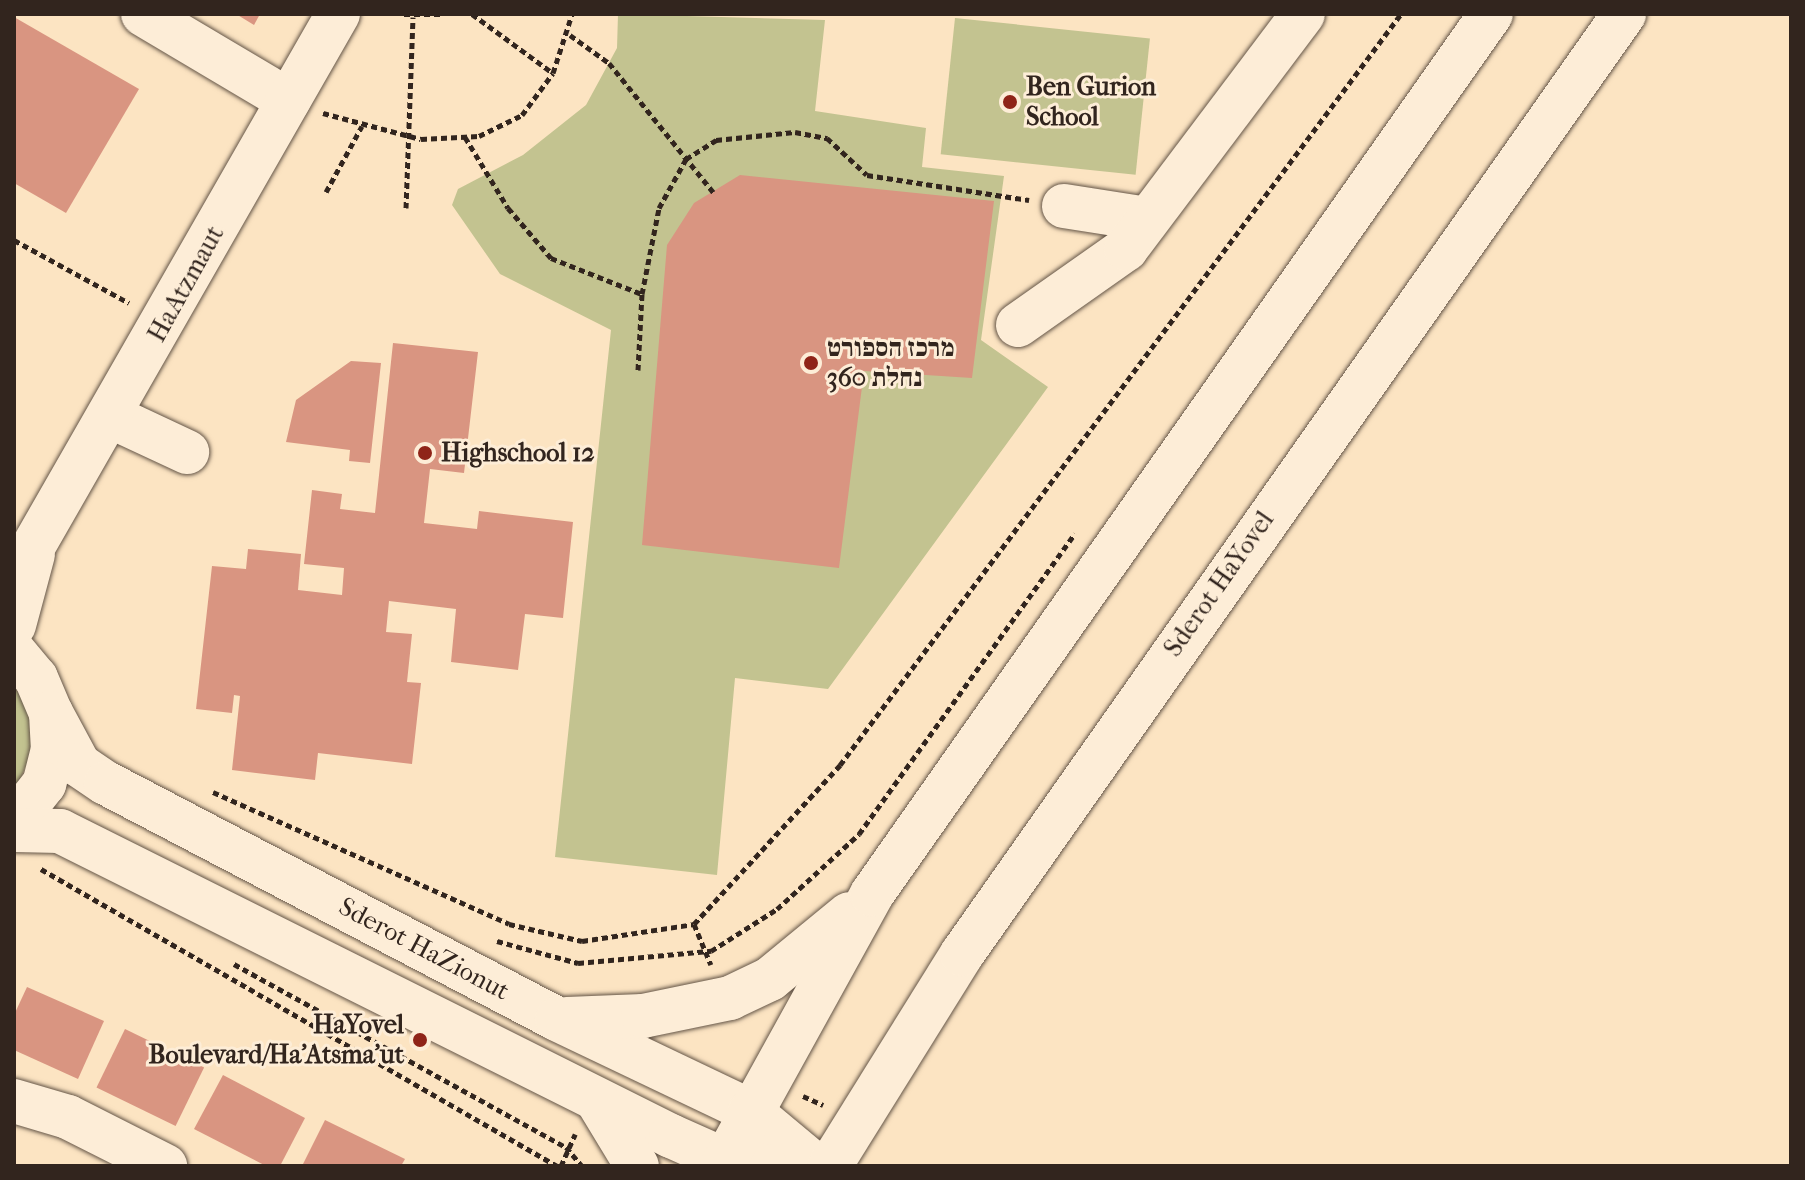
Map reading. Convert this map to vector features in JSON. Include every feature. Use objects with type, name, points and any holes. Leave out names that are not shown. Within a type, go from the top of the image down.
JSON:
[{"type":"street","points":[[143,14],[288,100]]},
{"type":"street","name":"HaAtzmaut","points":[[14,625],[24,567],[112,417],[338,14]]},
{"type":"street","points":[[1018,325],[1126,249],[1303,14]]},
{"type":"street","points":[[737,1164],[750,1111],[872,894],[1491,14]]},
{"type":"street","name":"Sderot HaYovel","points":[[830,1166],[962,954],[1624,14]]},
{"type":"street","points":[[1064,206],[1147,219]]},
{"type":"street","points":[[112,417],[187,452]]},
{"type":"street","name":"Sderot HaZionut","points":[[14,652],[36,678],[79,765],[106,783],[557,1019],[750,1111],[816,1166]]},
{"type":"street","points":[[14,822],[44,784],[51,713]]},
{"type":"street","name":"Sderot HaZionut","points":[[22,846],[60,831],[597,1100],[737,1164]]},
{"type":"street","points":[[557,1019],[643,1016],[711,1003],[770,979],[872,894]]},
{"type":"street","points":[[597,1100],[637,1166]]},
{"type":"street","points":[[14,1101],[68,1117],[165,1166]]},
{"type":"path","points":[[404,14],[413,17],[441,14]]},
{"type":"path","points":[[472,14],[553,73]]},
{"type":"path","points":[[288,100],[362,126],[407,137],[465,137],[522,115],[553,73],[570,35],[572,14]]},
{"type":"path","points":[[199,786],[509,924],[582,941],[694,924],[840,765],[1401,14]]},
{"type":"path","points":[[406,208],[413,17]]},
{"type":"path","points":[[570,35],[609,63],[713,192]]},
{"type":"path","points":[[326,192],[362,126]]},
{"type":"path","points":[[638,370],[642,294],[659,208],[686,159],[716,140],[795,132],[827,138],[867,175],[1064,206]]},
{"type":"path","points":[[465,137],[508,208],[551,258],[642,294]]},
{"type":"path","points":[[14,240],[164,322]]},
{"type":"path","points":[[480,933],[578,963],[711,951],[777,909],[859,834],[1082,523]]},
{"type":"path","points":[[22,846],[557,1166]]},
{"type":"path","points":[[80,877],[119,901]]},
{"type":"path","points":[[694,924],[711,951],[711,1003]]},
{"type":"path","points":[[231,962],[566,1147],[582,1166]]},
{"type":"green space","name":"מרכז הספורט 360 נחלת","points":[[618,14],[825,20],[815,111],[926,128],[922,167],[1004,176],[981,340],[1048,387],[828,689],[735,678],[717,875],[555,857],[611,330],[500,274],[452,205],[458,189],[523,155],[586,105],[617,48]]},
{"type":"green space","points":[[955,18],[1150,38],[1136,175],[941,154]]},
{"type":"green space","points":[[14,674],[25,686],[35,742],[14,796]]},
{"type":"building","points":[[236,14],[260,14],[254,25]]},
{"type":"building","points":[[14,17],[139,89],[66,213],[14,183]]},
{"type":"building","points":[[740,175],[994,201],[972,378],[864,371],[839,568],[642,545],[667,245],[694,203]]},
{"type":"building","points":[[393,343],[478,352],[464,473],[430,469],[424,523],[477,529],[479,511],[573,522],[563,618],[525,614],[518,670],[451,662],[456,609],[389,601],[386,632],[412,634],[407,682],[421,683],[412,764],[318,753],[315,780],[232,770],[240,696],[234,695],[232,713],[196,709],[212,566],[246,569],[248,549],[301,554],[298,590],[342,595],[344,568],[304,564],[312,490],[342,494],[340,509],[375,513]]},
{"type":"building","points":[[351,361],[381,363],[370,463],[349,461],[350,450],[286,442],[296,400]]},
{"type":"building","points":[[27,987],[104,1021],[78,1079],[14,1050],[14,1015]]},
{"type":"building","points":[[125,1029],[204,1068],[176,1126],[97,1087]]},
{"type":"building","points":[[223,1075],[305,1118],[280,1166],[266,1166],[194,1129]]},
{"type":"building","points":[[325,1120],[405,1159],[401,1166],[302,1166]]},
{"type":"place","name":"Ben Gurion School","points":[[1010,102]]},
{"type":"place","name":"מרכז הספורט 360 נחלת","points":[[811,363]]},
{"type":"place","name":"Highschool 12","points":[[425,453]]},
{"type":"place","name":"HaYovel Boulevard/Ha'Atsma'ut","points":[[420,1040]]}]
